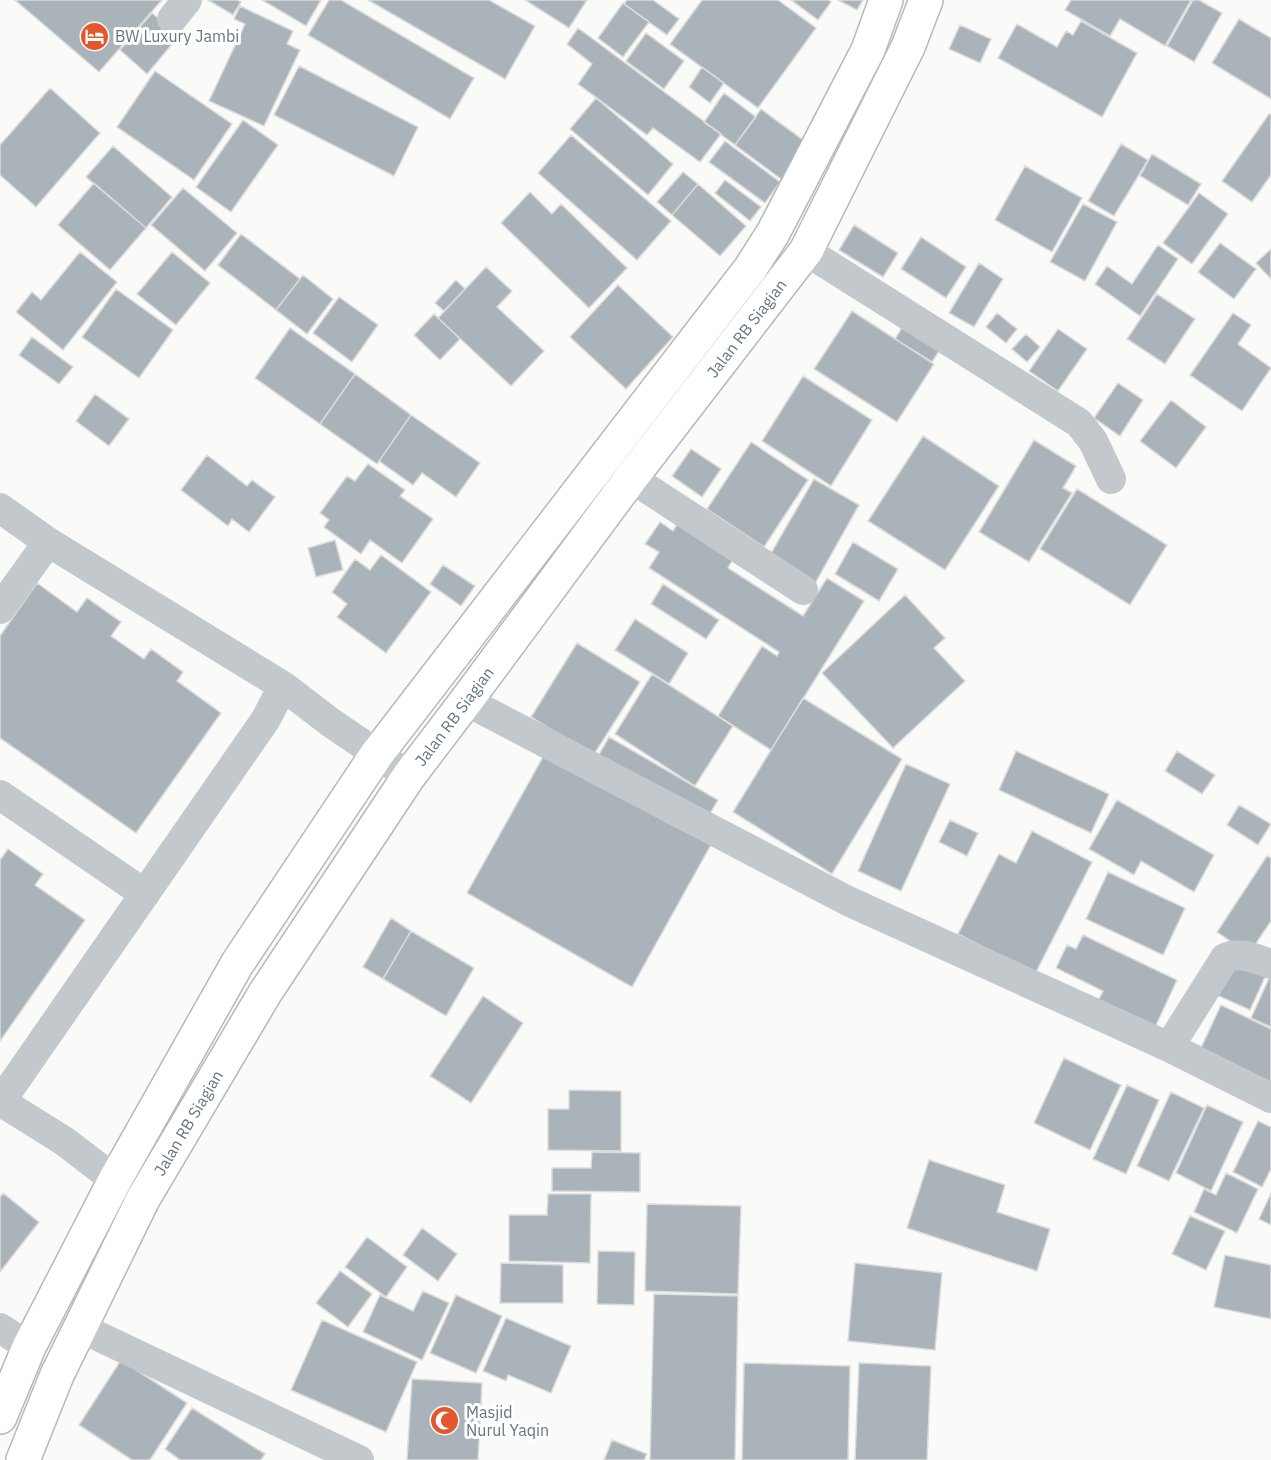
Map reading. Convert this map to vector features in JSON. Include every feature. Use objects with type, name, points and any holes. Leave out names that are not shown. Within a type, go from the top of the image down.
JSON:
[{"type":"highway","name":"Jalan RB Siagian","points":[[0,1417],[29,1347],[115,1180],[237,964],[377,754],[750,269],[773,233],[868,50],[886,0]]},
{"type":"highway","name":"Jalan RB Siagian","points":[[23,1460],[57,1375],[143,1199],[265,993],[409,776],[631,478],[806,251],[908,47],[926,0]]},
{"type":"street","points":[[806,251],[1079,423],[1093,441],[1111,479]]},
{"type":"street","points":[[631,478],[803,590]]},
{"type":"street","points":[[0,508],[48,542],[283,687],[409,776]]},
{"type":"street","points":[[0,609],[48,542]]},
{"type":"street","points":[[115,1180],[64,1141],[1,1101],[266,719],[283,687]]},
{"type":"street","points":[[466,701],[848,901],[1169,1047],[1271,1098]]},
{"type":"street","points":[[0,795],[145,894]]},
{"type":"street","points":[[1169,1047],[1225,958],[1242,954],[1271,963]]},
{"type":"street","points":[[0,1328],[29,1347]]},
{"type":"street","points":[[81,1328],[359,1460]]},
{"type":"building","name":"BW Luxury Jambi","points":[[15,0],[162,0],[99,72]]},
{"type":"building","points":[[208,0],[237,0],[241,2],[233,15]]},
{"type":"building","points":[[262,0],[321,0],[306,26]]},
{"type":"building","points":[[329,0],[341,0],[474,78],[450,119],[308,35]]},
{"type":"building","points":[[368,0],[489,0],[535,26],[505,79]]},
{"type":"building","points":[[525,0],[587,0],[569,28]]},
{"type":"building","points":[[627,0],[653,0],[679,19],[667,35],[624,4]]},
{"type":"building","points":[[702,0],[778,0],[816,28],[758,108],[670,44]]},
{"type":"building","points":[[791,0],[829,0],[831,2],[818,20]]},
{"type":"building","points":[[838,0],[863,0],[857,10]]},
{"type":"building","points":[[1071,0],[1191,0],[1165,46],[1120,19],[1110,36],[1065,10]]},
{"type":"building","points":[[1193,0],[1199,0],[1222,13],[1194,62],[1167,46]]},
{"type":"building","points":[[623,3],[649,22],[623,57],[598,38]]},
{"type":"building","points":[[240,6],[293,31],[287,44],[300,50],[264,126],[209,101],[245,24],[234,19]]},
{"type":"building","points":[[152,13],[179,36],[147,74],[120,50]]},
{"type":"building","points":[[1239,19],[1271,38],[1271,99],[1212,63]]},
{"type":"building","points":[[1081,21],[1137,53],[1102,117],[998,58],[1017,24],[1057,47],[1066,31],[1073,35]]},
{"type":"building","points":[[960,25],[991,39],[980,63],[949,49]]},
{"type":"building","points":[[578,28],[721,134],[700,162],[653,128],[647,135],[578,84],[592,64],[567,44]]},
{"type":"building","points":[[646,33],[684,61],[664,89],[626,61]]},
{"type":"building","points":[[299,66],[418,127],[394,176],[274,115]]},
{"type":"building","points":[[702,67],[724,83],[710,103],[689,87]]},
{"type":"building","points":[[155,71],[232,124],[194,180],[117,127]]},
{"type":"building","points":[[50,88],[100,133],[36,207],[0,175],[0,145]]},
{"type":"building","points":[[724,93],[756,117],[735,145],[704,122]]},
{"type":"building","points":[[596,98],[673,164],[648,195],[570,129]]},
{"type":"building","points":[[761,109],[807,143],[781,179],[735,145]]},
{"type":"building","points":[[1269,114],[1271,115],[1271,175],[1252,202],[1222,181]]},
{"type":"building","points":[[243,120],[278,145],[231,212],[196,187]]},
{"type":"building","points":[[571,135],[671,221],[637,260],[538,173]]},
{"type":"building","points":[[725,141],[780,182],[765,203],[709,162]]},
{"type":"building","points":[[1121,144],[1148,160],[1114,216],[1088,201]]},
{"type":"building","points":[[113,146],[172,197],[146,228],[86,177]]},
{"type":"building","points":[[1152,154],[1201,184],[1188,205],[1140,176]]},
{"type":"building","points":[[1025,166],[1082,198],[1052,252],[995,220]]},
{"type":"building","points":[[683,172],[698,184],[672,215],[657,202]]},
{"type":"building","points":[[725,180],[761,207],[750,221],[715,193]]},
{"type":"building","points":[[94,183],[146,228],[110,270],[58,225]]},
{"type":"building","points":[[698,184],[746,226],[720,256],[672,215]]},
{"type":"building","points":[[183,188],[237,233],[205,271],[151,225]]},
{"type":"building","points":[[530,192],[552,214],[561,204],[627,268],[589,308],[501,223]]},
{"type":"building","points":[[1199,193],[1228,214],[1192,264],[1163,243]]},
{"type":"building","points":[[1083,204],[1117,222],[1085,281],[1050,262]]},
{"type":"building","points":[[854,225],[898,253],[883,277],[839,250]]},
{"type":"building","points":[[241,234],[300,279],[276,310],[218,265]]},
{"type":"building","points":[[921,237],[966,267],[946,298],[901,269]]},
{"type":"building","points":[[1220,243],[1256,269],[1234,299],[1198,272]]},
{"type":"building","points":[[1158,245],[1178,259],[1140,316],[1095,284],[1107,266],[1132,284]]},
{"type":"building","points":[[1271,249],[1271,279],[1256,263]]},
{"type":"building","points":[[80,252],[117,282],[63,350],[16,312],[32,292],[41,300]]},
{"type":"building","points":[[172,252],[210,283],[176,325],[137,294]]},
{"type":"building","points":[[979,263],[1003,279],[974,327],[949,313]]},
{"type":"building","points":[[486,267],[512,291],[497,307],[544,351],[511,386],[438,318]]},
{"type":"building","points":[[303,275],[333,299],[307,334],[276,310]]},
{"type":"building","points":[[456,280],[465,289],[444,311],[435,303]]},
{"type":"building","points":[[618,285],[673,337],[626,389],[570,337]]},
{"type":"building","points":[[116,289],[173,330],[139,378],[82,337]]},
{"type":"building","points":[[1157,294],[1195,319],[1165,364],[1127,339]]},
{"type":"building","points":[[339,297],[378,325],[352,362],[313,333]]},
{"type":"building","points":[[852,311],[934,364],[897,422],[814,369]]},
{"type":"building","points":[[997,313],[1017,329],[1006,343],[986,327]]},
{"type":"building","points":[[1233,313],[1251,325],[1238,344],[1271,368],[1242,411],[1190,375]]},
{"type":"building","points":[[434,314],[460,339],[440,360],[414,335]]},
{"type":"building","points":[[906,321],[943,345],[932,362],[895,339]]},
{"type":"building","points":[[290,328],[355,374],[320,424],[255,378]]},
{"type":"building","points":[[1058,329],[1087,349],[1058,391],[1029,371]]},
{"type":"building","points":[[1026,334],[1040,347],[1027,362],[1012,349]]},
{"type":"building","points":[[32,337],[73,367],[59,384],[19,355]]},
{"type":"building","points":[[355,374],[411,415],[377,464],[320,424]]},
{"type":"building","points":[[803,376],[872,420],[831,486],[762,441]]},
{"type":"building","points":[[1118,383],[1143,400],[1120,436],[1094,418]]},
{"type":"building","points":[[95,394],[129,419],[109,446],[76,421]]},
{"type":"building","points":[[1171,400],[1206,427],[1176,468],[1140,441]]},
{"type":"building","points":[[411,415],[480,463],[456,497],[422,473],[413,485],[379,461]]},
{"type":"building","points":[[923,436],[999,486],[945,570],[868,521]]},
{"type":"building","points":[[1034,440],[1076,466],[1063,488],[1072,493],[1029,562],[979,532]]},
{"type":"building","points":[[751,442],[808,480],[764,547],[707,509]]},
{"type":"building","points":[[691,449],[721,469],[702,497],[672,476]]},
{"type":"building","points":[[207,455],[247,486],[252,480],[275,497],[249,532],[232,519],[228,526],[181,490]]},
{"type":"building","points":[[368,464],[405,490],[400,496],[433,519],[402,563],[370,540],[361,554],[324,527],[329,520],[320,513],[347,476],[355,481]]},
{"type":"building","points":[[814,479],[859,505],[813,587],[767,560]]},
{"type":"building","points":[[1077,489],[1167,545],[1130,605],[1040,549]]},
{"type":"building","points":[[681,518],[736,554],[728,568],[803,616],[827,578],[864,601],[771,750],[718,716],[762,646],[777,656],[779,652],[649,568],[659,552],[645,544],[660,522],[673,531]]},
{"type":"building","points":[[335,540],[343,570],[316,577],[308,548]]},
{"type":"building","points":[[853,542],[898,569],[879,601],[835,574]]},
{"type":"building","points":[[381,555],[431,592],[386,653],[337,617],[347,604],[332,592],[355,559],[370,570]]},
{"type":"building","points":[[443,565],[475,586],[461,606],[430,584]]},
{"type":"building","points":[[37,583],[77,612],[87,598],[121,622],[111,636],[144,659],[151,649],[183,672],[177,681],[221,713],[136,833],[0,738],[0,636]]},
{"type":"building","points":[[663,584],[719,620],[706,639],[651,604]]},
{"type":"building","points":[[905,595],[945,638],[934,648],[965,681],[893,748],[822,673]]},
{"type":"building","points":[[635,619],[688,653],[669,684],[615,650]]},
{"type":"building","points":[[577,643],[640,682],[593,756],[531,717]]},
{"type":"building","points":[[652,674],[733,726],[695,786],[615,734]]},
{"type":"building","points":[[803,698],[902,759],[832,874],[733,812]]},
{"type":"building","points":[[609,737],[718,800],[704,824],[595,761]]},
{"type":"building","points":[[548,748],[713,841],[632,987],[467,893]]},
{"type":"building","points":[[1016,751],[1109,794],[1091,833],[999,790]]},
{"type":"building","points":[[1177,751],[1215,775],[1202,794],[1165,771]]},
{"type":"building","points":[[906,764],[950,784],[901,891],[858,871]]},
{"type":"building","points":[[1117,800],[1214,855],[1194,892],[1141,861],[1134,875],[1089,849]]},
{"type":"building","points":[[1239,805],[1271,824],[1258,845],[1227,825]]},
{"type":"building","points":[[950,820],[978,833],[967,856],[939,842]]},
{"type":"building","points":[[1032,831],[1092,862],[1035,974],[958,934],[999,854],[1016,863]]},
{"type":"building","points":[[8,849],[43,874],[35,885],[85,920],[0,1041],[0,860]]},
{"type":"building","points":[[1267,856],[1271,858],[1271,921],[1249,954],[1217,932]]},
{"type":"building","points":[[1108,872],[1185,908],[1163,955],[1086,919]]},
{"type":"building","points":[[391,918],[411,931],[383,979],[363,967]]},
{"type":"building","points":[[411,931],[474,968],[446,1016],[383,979]]},
{"type":"building","points":[[1083,935],[1177,980],[1152,1034],[1095,1007],[1103,991],[1056,968],[1067,945],[1076,949]]},
{"type":"building","points":[[1229,958],[1266,975],[1250,1010],[1212,993]]},
{"type":"building","points":[[1271,977],[1271,1027],[1251,1018]]},
{"type":"building","points":[[483,996],[523,1023],[471,1103],[430,1076]]},
{"type":"building","points":[[1221,1005],[1271,1029],[1271,1082],[1200,1050]]},
{"type":"building","points":[[1064,1058],[1121,1085],[1090,1150],[1034,1123]]},
{"type":"building","points":[[1127,1085],[1159,1100],[1126,1174],[1093,1159]]},
{"type":"building","points":[[569,1090],[621,1091],[621,1151],[548,1150],[548,1109],[569,1109]]},
{"type":"building","points":[[1171,1092],[1204,1108],[1169,1181],[1137,1166]]},
{"type":"building","points":[[1207,1105],[1243,1122],[1211,1191],[1176,1173]]},
{"type":"building","points":[[1258,1121],[1271,1127],[1271,1169],[1262,1187],[1233,1172]]},
{"type":"building","points":[[592,1152],[640,1153],[640,1192],[552,1191],[552,1168],[591,1168]]},
{"type":"building","points":[[929,1160],[1005,1185],[997,1212],[1050,1229],[1037,1271],[907,1228]]},
{"type":"building","points":[[1226,1173],[1258,1189],[1237,1233],[1194,1212],[1204,1189],[1216,1195]]},
{"type":"building","points":[[3,1193],[39,1222],[0,1272],[0,1197]]},
{"type":"building","points":[[1271,1193],[1271,1225],[1259,1219]]},
{"type":"building","points":[[548,1194],[591,1194],[590,1263],[509,1261],[509,1215],[547,1215]]},
{"type":"building","points":[[647,1204],[741,1206],[738,1294],[645,1291]]},
{"type":"building","points":[[1190,1216],[1225,1231],[1206,1270],[1172,1254]]},
{"type":"building","points":[[422,1228],[457,1254],[438,1281],[403,1255]]},
{"type":"building","points":[[367,1237],[407,1267],[386,1297],[345,1267]]},
{"type":"building","points":[[598,1251],[635,1252],[634,1305],[597,1304]]},
{"type":"building","points":[[1225,1255],[1271,1265],[1271,1319],[1214,1307]]},
{"type":"building","points":[[501,1263],[563,1265],[563,1303],[500,1303]]},
{"type":"building","points":[[855,1263],[942,1273],[935,1350],[848,1341]]},
{"type":"building","points":[[340,1271],[372,1294],[348,1327],[316,1303]]},
{"type":"building","points":[[423,1291],[449,1303],[422,1360],[363,1332],[380,1295],[413,1311]]},
{"type":"building","points":[[654,1294],[738,1296],[735,1460],[650,1460]]},
{"type":"building","points":[[456,1295],[502,1316],[476,1373],[430,1353]]},
{"type":"building","points":[[506,1318],[571,1346],[551,1393],[508,1375],[506,1381],[483,1371]]},
{"type":"building","points":[[322,1320],[417,1362],[386,1432],[291,1390]]},
{"type":"building","points":[[121,1360],[187,1403],[150,1460],[132,1460],[79,1425]]},
{"type":"building","points":[[744,1363],[850,1366],[848,1460],[742,1460]]},
{"type":"building","points":[[859,1363],[931,1366],[927,1460],[855,1460]]},
{"type":"building","name":"Masjid Nurul Yaqin","points":[[412,1379],[482,1383],[478,1460],[407,1460]]},
{"type":"building","points":[[192,1408],[265,1454],[261,1460],[178,1460],[165,1449]]},
{"type":"building","points":[[612,1440],[647,1454],[644,1460],[604,1460]]},
{"type":"place","name":"BW Luxury Jambi","points":[[94,36]]},
{"type":"place","name":"Masjid Nurul Yaqin","points":[[445,1421]]}]
